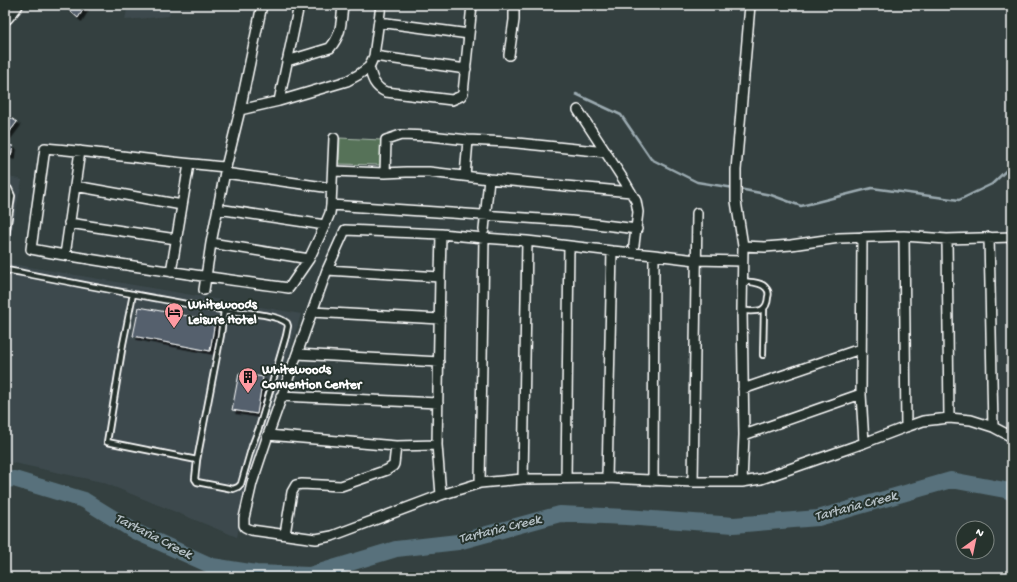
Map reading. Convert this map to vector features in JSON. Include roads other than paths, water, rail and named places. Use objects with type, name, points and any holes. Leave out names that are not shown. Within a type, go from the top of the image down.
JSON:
[{"type":"street","points":[[204,290],[225,170],[240,110],[262,5]]},
{"type":"street","points":[[279,101],[299,5]]},
{"type":"street","points":[[287,62],[330,48],[335,43],[339,35],[343,5]]},
{"type":"street","points":[[240,110],[279,101],[347,81],[369,67],[374,56],[381,5]]},
{"type":"street","points":[[369,67],[372,79],[380,90],[386,92],[452,100],[461,96],[463,93],[466,69],[472,5]]},
{"type":"street","points":[[509,55],[514,20],[514,5]]},
{"type":"street","points":[[742,482],[744,435],[742,311],[743,246],[736,201],[736,170],[750,5]]},
{"type":"street","points":[[379,22],[469,34]]},
{"type":"street","points":[[374,56],[466,69]]},
{"type":"street","points":[[578,110],[631,192],[638,207],[634,245]]},
{"type":"street","points":[[385,173],[386,140],[401,135],[507,142],[606,152]]},
{"type":"street","points":[[331,188],[189,164],[45,148],[31,249],[171,272],[289,288],[308,258],[330,213],[334,138]]},
{"type":"street","points":[[465,176],[468,140]]},
{"type":"street","points":[[65,255],[80,151]]},
{"type":"street","points":[[171,272],[189,164]]},
{"type":"street","points":[[333,171],[385,173],[429,172],[631,192]]},
{"type":"street","points":[[480,483],[484,234],[489,179]]},
{"type":"street","points":[[75,186],[182,205]]},
{"type":"street","points":[[331,204],[571,221],[636,229]]},
{"type":"street","points":[[218,209],[325,225]]},
{"type":"street","points":[[693,482],[697,213]]},
{"type":"street","points":[[69,223],[176,239]]},
{"type":"street","points":[[742,261],[696,260],[527,241],[484,234],[442,234],[345,230],[328,270],[281,396],[252,483],[244,518],[245,527],[251,530],[316,539],[332,536],[441,495],[480,483],[566,478],[742,482],[761,479],[864,444],[923,421],[949,418],[971,420],[993,427],[1012,436]]},
{"type":"street","points":[[441,495],[438,446],[438,403],[442,234]]},
{"type":"street","points":[[743,246],[765,247],[791,245],[839,238],[904,236],[947,239],[1012,237]]},
{"type":"street","points":[[904,236],[906,427]]},
{"type":"street","points":[[990,237],[993,427]]},
{"type":"street","points":[[862,238],[860,348],[864,444]]},
{"type":"street","points":[[947,239],[949,418]]},
{"type":"street","points":[[523,480],[527,241]]},
{"type":"street","points":[[212,243],[308,258]]},
{"type":"street","points":[[566,478],[569,246]]},
{"type":"street","points":[[607,478],[612,251]]},
{"type":"street","points":[[653,481],[654,255]]},
{"type":"street","points":[[328,270],[440,277]]},
{"type":"street","points":[[312,312],[440,319]]},
{"type":"street","points":[[743,389],[860,348]]},
{"type":"street","points":[[297,354],[439,362]]},
{"type":"street","points":[[744,435],[861,394]]},
{"type":"street","points":[[281,396],[438,403]]},
{"type":"street","points":[[268,436],[396,446],[438,446]]},
{"type":"street","points":[[285,534],[292,492],[296,485],[341,486],[387,470],[394,464],[396,446]]},
{"type":"lane","points":[[5,186],[12,196],[5,244]]},
{"type":"lane","points":[[5,269],[133,294],[224,310],[278,317],[287,323],[288,330],[241,484],[233,489],[197,482],[195,479],[197,460],[221,335],[224,310]]},
{"type":"lane","points":[[742,281],[763,286],[767,288],[769,293],[768,304],[764,308],[753,311],[742,311]]},
{"type":"lane","points":[[133,294],[107,442],[197,460]]},
{"type":"lane","points":[[763,355],[764,308]]},
{"type":"waterway","points":[[576,94],[621,115],[651,159],[697,182],[734,188]]},
{"type":"waterway","points":[[739,189],[771,195],[801,206],[872,188],[959,200],[992,184],[1012,165]]},
{"type":"waterway","name":"Tartaria Creek","points":[[5,480],[14,479],[84,500],[134,531],[212,566],[256,573],[310,575],[396,549],[458,542],[560,514],[734,525],[818,518],[951,480],[1012,492]]},
{"type":"place","name":"Whitewoods Leisure Hotel","points":[[174,329]]},
{"type":"place","name":"Whitewoods Convention Center","points":[[248,394]]}]
